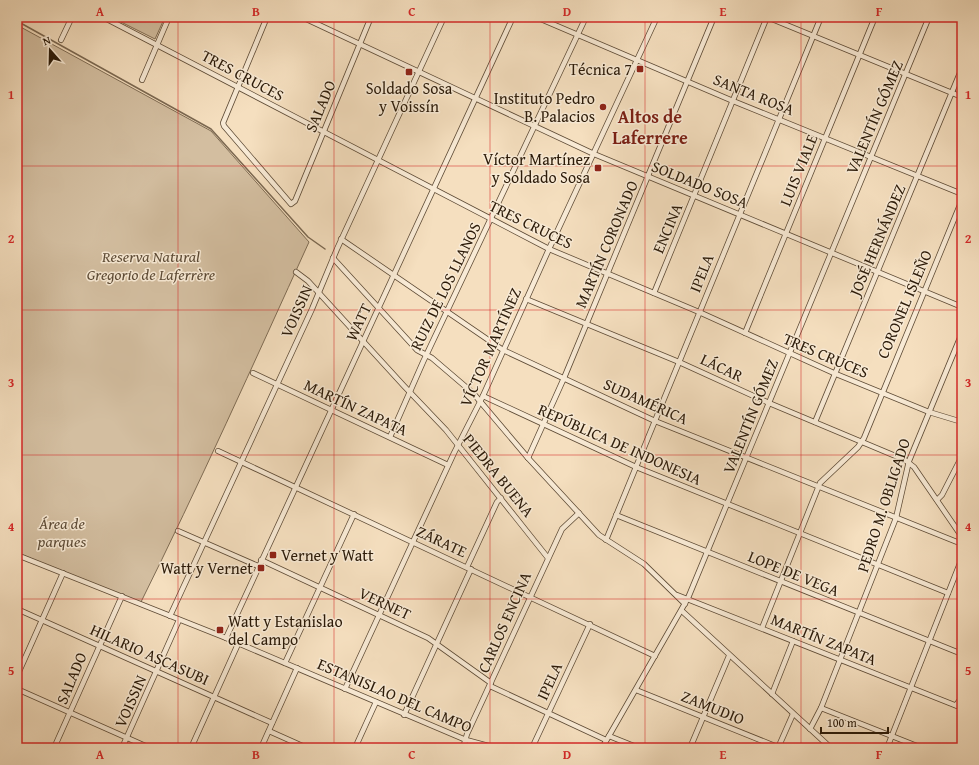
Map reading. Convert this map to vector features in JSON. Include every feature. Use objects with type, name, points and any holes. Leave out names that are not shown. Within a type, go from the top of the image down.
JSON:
[{"type":"street","points":[[61,40],[72,17]]},
{"type":"street","name":"TRES CRUCES","points":[[103,17],[548,249],[699,312],[836,374],[929,412],[962,422]]},
{"type":"street","points":[[142,80],[169,17]]},
{"type":"street","points":[[237,87],[267,17]]},
{"type":"street","name":"SOLDADO SOSA","points":[[302,17],[594,154],[962,307]]},
{"type":"street","name":"SALADO","points":[[237,87],[224,120],[224,126],[291,204],[295,200],[371,17]]},
{"type":"street","name":"VOISSIN","points":[[170,616],[319,293],[341,239],[377,160],[444,17]]},
{"type":"street","name":"WATT","points":[[226,638],[513,17]]},
{"type":"street","name":"SANTA ROSA","points":[[536,17],[733,101],[962,194]]},
{"type":"street","name":"RUIZ DE LOS LLANOS","points":[[390,437],[426,355],[448,312],[586,17]]},
{"type":"street","name":"VÍCTOR MARTÍNEZ","points":[[346,688],[448,465],[482,399],[548,249],[594,154],[657,17]]},
{"type":"street","name":"MARTÍN CORONADO","points":[[528,458],[564,378],[714,17]]},
{"type":"street","points":[[767,17],[962,97]]},
{"type":"street","name":"ENCINA","points":[[654,293],[767,17]]},
{"type":"street","name":"IPELA","points":[[606,540],[821,17]]},
{"type":"street","name":"LUIS VIALE","points":[[745,333],[875,17]]},
{"type":"street","name":"VALENTÍN GÓMEZ","points":[[602,748],[682,611],[688,598],[929,17]]},
{"type":"street","name":"JOSÉ HERNÁNDEZ","points":[[815,422],[962,68]]},
{"type":"street","name":"CORONEL ISLEÑO","points":[[762,628],[818,486],[824,477],[862,442],[962,200]]},
{"type":"street","name":"SUDAMÉRICA","points":[[341,239],[503,350],[655,421],[962,544]]},
{"type":"street","points":[[333,258],[417,350],[426,355],[482,399],[528,458],[606,540],[644,564],[685,604]]},
{"type":"street","name":"PIEDRA BUENA","points":[[296,272],[305,278],[458,444],[548,558]]},
{"type":"street","name":"LÁCAR","points":[[526,298],[679,362],[769,404],[909,462]]},
{"type":"street","name":"PEDRO M. OBLIGADO","points":[[810,729],[821,708],[896,518],[909,462],[962,332]]},
{"type":"street","name":"MARTÍN ZAPATA","points":[[253,373],[448,465]]},
{"type":"street","name":"REPÚBLICA DE INDONESIA","points":[[482,399],[543,424],[636,467],[727,505],[948,593]]},
{"type":"street","name":"ZÁRATE","points":[[218,451],[590,624],[655,656]]},
{"type":"street","points":[[937,500],[942,495],[962,456]]},
{"type":"street","points":[[909,462],[962,537]]},
{"type":"street","points":[[404,715],[497,502],[501,498]]},
{"type":"street","name":"CARLOS ENCINA","points":[[463,748],[490,684],[562,529],[579,513]]},
{"type":"street","points":[[285,663],[354,514]]},
{"type":"street","name":"LOPE DE VEGA","points":[[616,516],[962,654]]},
{"type":"street","points":[[178,531],[258,566]]},
{"type":"street","name":"ESTANISLAO DEL CAMPO","points":[[17,555],[226,638],[346,688],[404,715],[466,740],[496,748]]},
{"type":"street","points":[[887,748],[962,558]]},
{"type":"street","name":"VERNET","points":[[261,560],[437,642],[490,684],[548,714],[608,738],[639,748]]},
{"type":"street","points":[[17,676],[63,573]]},
{"type":"street","name":"MARTÍN ZAPATA","points":[[676,594],[962,708]]},
{"type":"street","name":"SALADO","points":[[54,748],[122,596]]},
{"type":"street","name":"HILARIO ASCASUBI","points":[[17,609],[272,723]]},
{"type":"street","points":[[682,611],[729,656],[831,748]]},
{"type":"street","name":"VOISSIN","points":[[122,748],[179,620]]},
{"type":"street","name":"IPELA","points":[[532,748],[590,624]]},
{"type":"street","points":[[772,694],[793,641]]},
{"type":"street","points":[[191,748],[238,644]]},
{"type":"street","points":[[690,748],[729,656]]},
{"type":"street","points":[[261,748],[297,668]]},
{"type":"street","points":[[17,689],[150,748]]},
{"type":"street","name":"ZAMUDIO","points":[[636,690],[779,748]]},
{"type":"street","points":[[956,705],[962,697]]},
{"type":"street","points":[[355,748],[376,702]]},
{"type":"street","points":[[821,708],[922,748]]},
{"type":"street","points":[[779,748],[793,714]]},
{"type":"street","points":[[269,730],[307,748]]},
{"type":"street","points":[[466,740],[480,748]]},
{"type":"green space","points":[[111,17],[165,17],[155,39]]},
{"type":"green space","name":"Reserva Natural Gregorio de Laferrère","points":[[17,25],[211,131],[309,242],[205,469],[140,604],[17,555]]},
{"type":"waterway","points":[[17,21],[211,129],[308,237],[325,249]]},
{"type":"place","name":"Técnica 7","points":[[640,69]]},
{"type":"place","name":"Soldado Sosa y Voissín","points":[[409,72]]},
{"type":"place","name":"Instituto Pedro B. Palacios","points":[[603,107]]},
{"type":"place","name":"Víctor Martínez y Soldado Sosa","points":[[598,168]]},
{"type":"place","name":"Vernet y Watt","points":[[273,555]]},
{"type":"place","name":"Watt y Vernet","points":[[261,568]]},
{"type":"place","name":"Watt y Estanislao del Campo","points":[[220,630]]},
{"type":"district","name":"Altos de Laferrere","points":[[650,127]]},
{"type":"park label","name":"Área de parques","points":[[62,532]]}]
